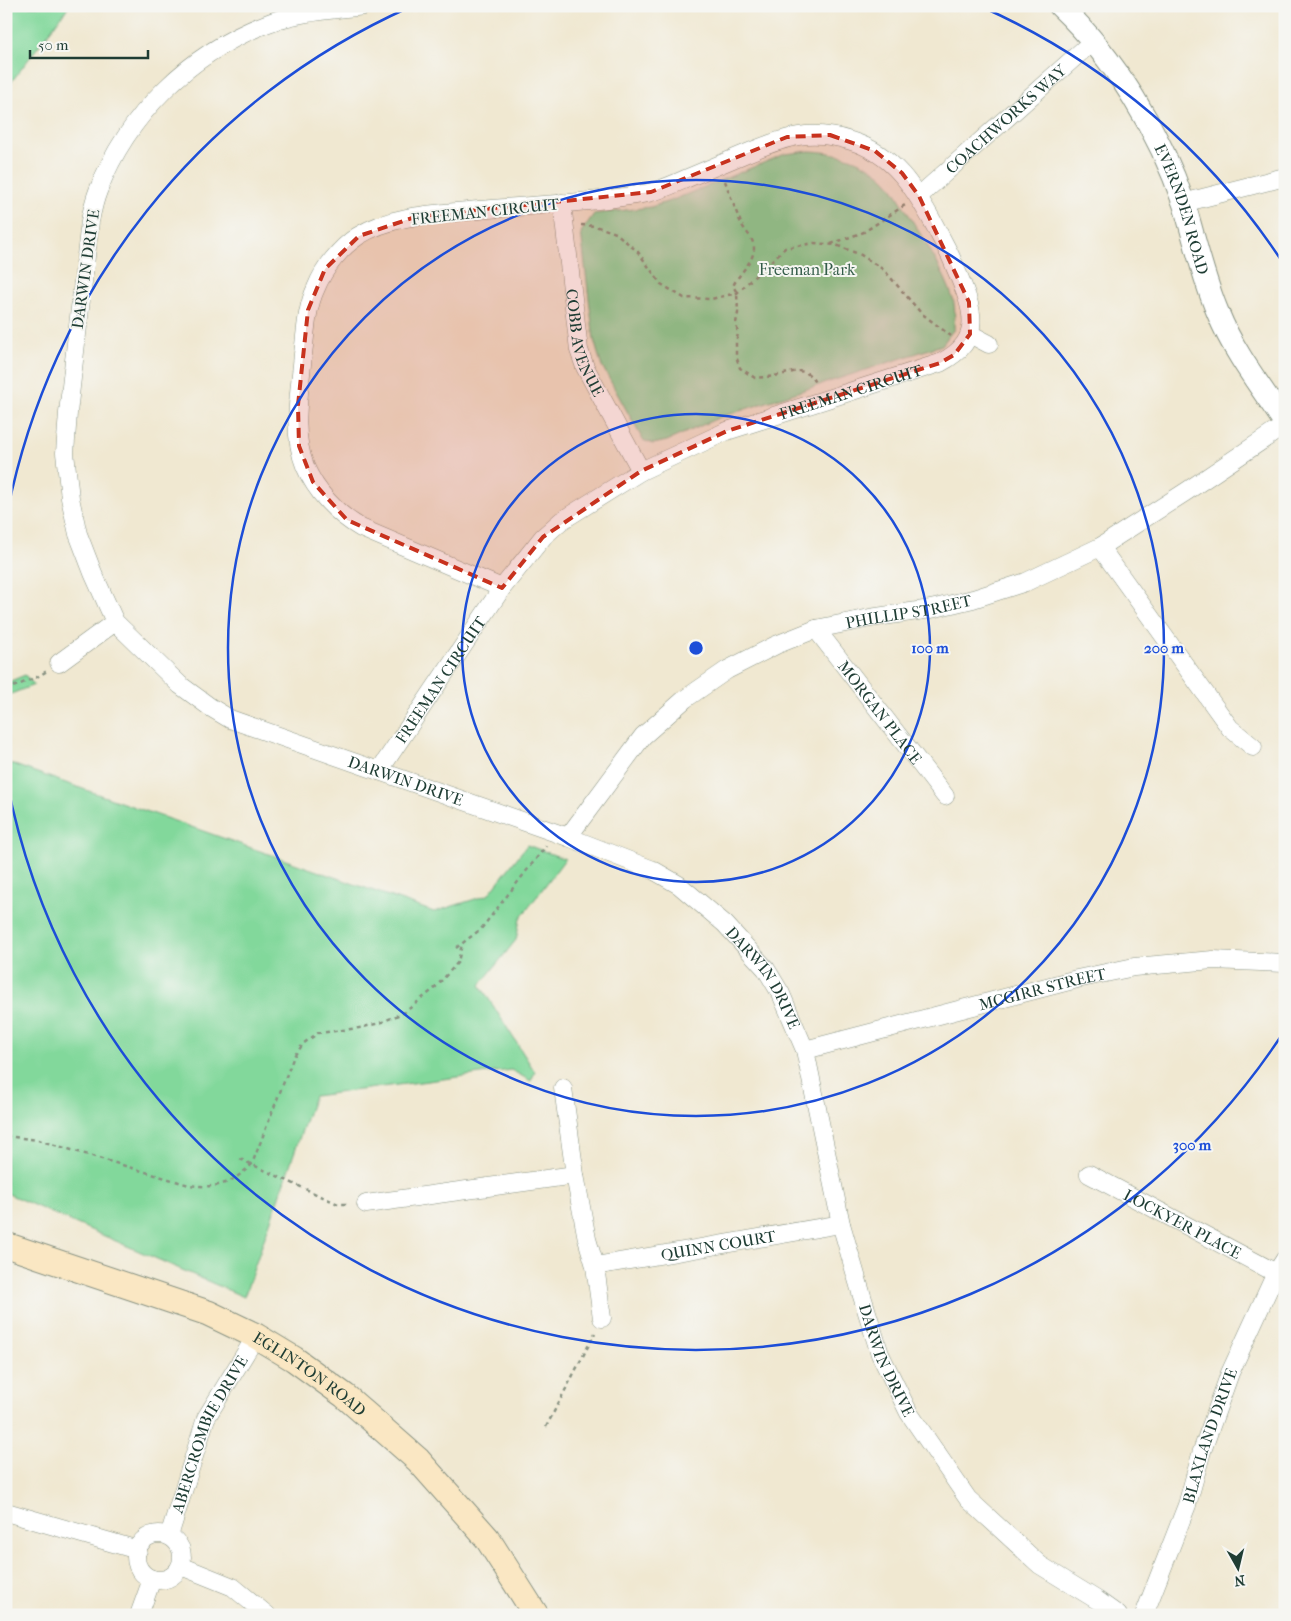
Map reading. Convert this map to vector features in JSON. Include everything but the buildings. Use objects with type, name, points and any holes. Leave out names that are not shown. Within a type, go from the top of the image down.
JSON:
[{"type":"main road","name":"EGLINTON ROAD","points":[[6,1245],[208,1313],[256,1336],[294,1359],[345,1396],[418,1460],[487,1538],[536,1615]]},
{"type":"street","name":"DARWIN DRIVE","points":[[363,6],[298,15],[267,23],[222,45],[192,65],[170,83],[151,104],[120,145],[107,168],[97,193],[90,220],[65,453],[70,498],[78,534],[115,622],[180,684],[230,719],[560,834],[653,870],[680,885],[725,924],[766,969],[781,994],[805,1050],[841,1224],[880,1354],[909,1413],[968,1499],[1040,1565],[1118,1615]]},
{"type":"street","name":"EVERNDEN ROAD","points":[[1060,6],[1093,42],[1121,78],[1159,144],[1183,203],[1217,312],[1239,355],[1285,424]]},
{"type":"street","name":"COACHWORKS WAY","points":[[919,196],[1093,42]]},
{"type":"street","name":"FREEMAN CIRCUIT","points":[[379,771],[502,588],[543,536],[580,508],[641,471],[727,431],[940,363],[954,355],[967,340],[972,320],[969,302],[955,265],[919,196],[902,173],[875,151],[853,141],[830,135],[808,134],[787,137],[718,164],[670,186],[651,192],[562,203],[418,216],[385,224],[358,236],[340,252],[325,269],[308,310],[297,426],[299,446],[305,466],[313,482],[330,505],[347,520],[361,528],[502,588]]},
{"type":"street","points":[[1183,203],[1285,177]]},
{"type":"street","name":"COBB AVENUE","points":[[562,203],[579,350],[585,367],[641,471]]},
{"type":"street","points":[[967,340],[989,344]]},
{"type":"street","name":"PHILLIP STREET","points":[[560,834],[643,736],[685,699],[727,670],[776,645],[816,629],[870,618],[932,609],[973,599],[1026,582],[1100,547],[1285,424]]},
{"type":"street","points":[[1100,547],[1230,728],[1253,746]]},
{"type":"street","points":[[58,663],[115,622]]},
{"type":"street","name":"MORGAN PLACE","points":[[816,629],[945,796]]},
{"type":"street","name":"MCGIRR STREET","points":[[805,1050],[1134,967],[1212,960],[1285,963]]},
{"type":"street","points":[[563,1088],[575,1175],[587,1239],[595,1266],[602,1318]]},
{"type":"street","name":"LOCKYER PLACE","points":[[1089,1174],[1280,1266]]},
{"type":"street","points":[[366,1204],[575,1175]]},
{"type":"street","name":"QUINN COURT","points":[[595,1266],[841,1224]]},
{"type":"street","name":"BLAXLAND DRIVE","points":[[1144,1615],[1187,1505],[1202,1451],[1230,1373],[1280,1266]]},
{"type":"street","name":"ABERCROMBIE DRIVE","points":[[169,1536],[206,1418],[256,1336]]},
{"type":"street","points":[[6,1512],[138,1550]]},
{"type":"street","points":[[154,1535],[169,1536],[182,1552],[181,1566],[169,1578],[152,1579],[142,1572],[139,1567],[137,1562],[138,1550],[141,1543],[154,1535]]},
{"type":"street","points":[[181,1566],[233,1587],[267,1615]]},
{"type":"street","points":[[140,1615],[152,1579]]},
{"type":"path","points":[[718,164],[742,226],[750,235],[754,249],[748,264],[737,277],[733,286],[737,293],[738,313],[736,323],[738,334],[736,356],[740,368],[755,378],[778,376],[800,370],[807,372],[813,379],[822,400]]},
{"type":"path","points":[[830,244],[864,232],[919,196]]},
{"type":"path","points":[[566,225],[594,226],[616,233],[638,252],[661,284],[684,298],[711,299],[737,293],[785,248],[814,243],[836,245],[861,255],[884,270],[921,313],[967,340]]},
{"type":"path","points":[[6,690],[37,677],[58,663]]},
{"type":"path","points":[[456,948],[481,929],[546,846],[560,834]]},
{"type":"path","points":[[6,1136],[38,1140],[189,1185],[206,1187],[224,1184],[240,1176],[252,1164],[294,1056],[304,1043],[318,1033],[359,1028],[380,1023],[405,1012],[435,988],[458,962],[462,944]]},
{"type":"path","points":[[240,1159],[338,1204],[366,1204]]},
{"type":"path","points":[[546,1427],[602,1318]]},
{"type":"highlighted area","points":[[830,135],[875,151],[902,173],[919,196],[969,302],[970,334],[954,355],[940,363],[727,431],[641,471],[543,537],[502,588],[347,520],[313,482],[299,446],[298,405],[308,310],[325,269],[359,236],[418,216],[651,192],[787,137]]},
{"type":"green space","points":[[6,6],[69,6],[6,89]]},
{"type":"green space","name":"Freeman Park","points":[[809,151],[839,155],[858,161],[867,165],[891,185],[927,245],[949,288],[955,311],[954,329],[942,345],[718,418],[667,441],[653,444],[643,440],[601,364],[594,340],[581,232],[594,214],[651,207],[673,200],[785,154]]},
{"type":"green space","points":[[25,675],[34,685],[6,696],[6,683]]},
{"type":"green space","points":[[6,762],[434,912],[488,895],[527,845],[565,859],[520,919],[516,940],[480,985],[535,1072],[531,1081],[511,1070],[314,1096],[244,1297],[6,1193]]}]
